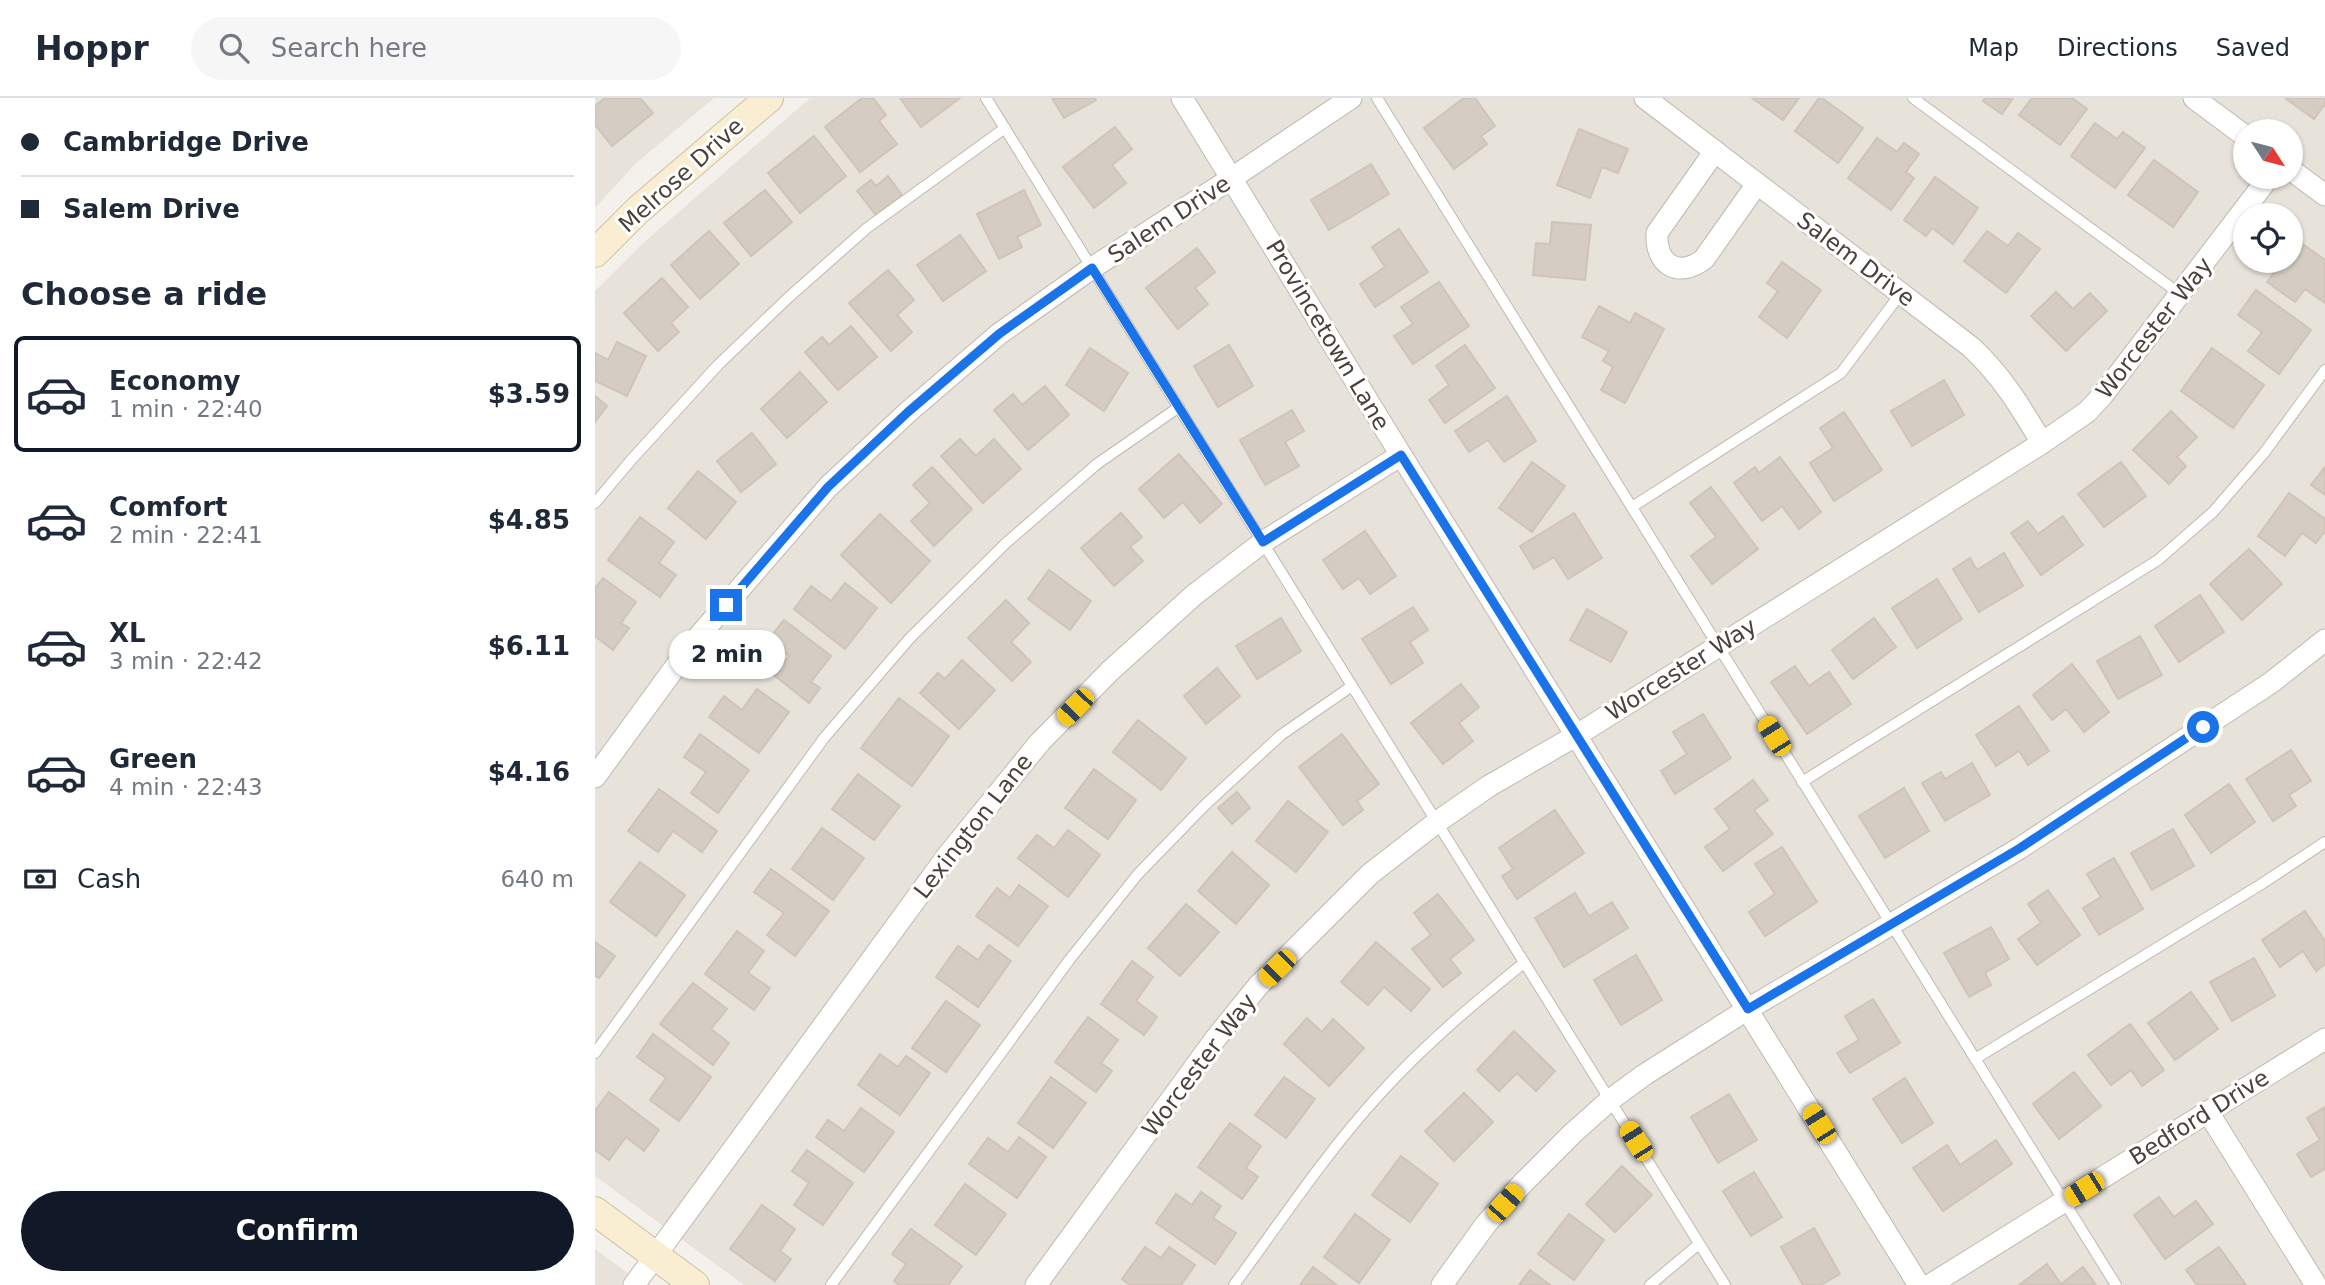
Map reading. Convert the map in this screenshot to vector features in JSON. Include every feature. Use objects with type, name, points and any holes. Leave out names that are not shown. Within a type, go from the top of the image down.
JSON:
[{"type":"street","name":"Melrose Drive","points":[[595,253],[638,210],[768,98]]},
{"type":"street","name":"Provincetown Lane","points":[[1182,98],[1401,455],[1919,1285]]},
{"type":"street","name":"Salem Drive","points":[[595,777],[692,644],[828,487],[908,412],[999,334],[1092,268],[1351,98]]},
{"type":"street","name":"Salem Drive","points":[[1645,98],[1971,347],[1991,365],[2010,389],[2042,443]]},
{"type":"street","points":[[2194,98],[2233,127]]},
{"type":"street","points":[[1715,151],[1657,233],[1656,245],[1664,260],[1680,268],[1690,268],[1704,259],[1757,184]]},
{"type":"street","points":[[2303,179],[2325,195]]},
{"type":"street","name":"Worcester Way","points":[[1036,1285],[1216,1038],[1258,986],[1370,874],[1489,786],[1718,646],[2087,412],[2260,189]]},
{"type":"street","name":"Lexington Lane","points":[[634,1285],[948,855],[1040,743],[1119,663],[1194,595],[1263,542],[1401,455]]},
{"type":"street","points":[[1442,1285],[1486,1224],[1523,1183],[1573,1133],[1610,1100],[1644,1075],[1748,1009],[2020,848],[2272,682],[2325,639]]},
{"type":"street","name":"Bedford Drive","points":[[1930,1285],[2325,1039]]},
{"type":"street","points":[[2207,1112],[2316,1285]]},
{"type":"street","points":[[595,1212],[695,1285]]},
{"type":"lane","points":[[986,98],[1725,1285]]},
{"type":"lane","points":[[1377,98],[2116,1285]]},
{"type":"lane","points":[[1913,98],[2180,294]]},
{"type":"lane","points":[[595,503],[718,365],[789,298],[867,228],[1005,128]]},
{"type":"lane","points":[[1632,507],[1842,373],[1901,293]]},
{"type":"lane","points":[[1802,782],[2158,560],[2213,512],[2264,453],[2325,370]]},
{"type":"lane","points":[[595,1053],[824,738],[911,638],[1006,542],[1087,472],[1178,407]]},
{"type":"lane","points":[[831,1285],[1070,959],[1138,874],[1205,805],[1281,735],[1352,685]]},
{"type":"lane","points":[[1975,1059],[2260,885],[2325,842]]},
{"type":"lane","points":[[1234,1285],[1307,1184],[1378,1095],[1453,1021],[1524,963]]},
{"type":"lane","points":[[1650,1285],[1699,1244]]},
{"type":"shaded area","points":[[595,98],[714,98],[634,165],[595,208]]},
{"type":"shaded area","points":[[810,98],[2325,98],[2325,1285],[744,1285],[595,1176],[595,291],[642,244]]},
{"type":"shaded area","points":[[595,1249],[644,1285],[595,1285]]},
{"type":"building","points":[[605,98],[640,98],[653,113],[612,146],[595,125],[595,106]]},
{"type":"building","points":[[862,98],[873,98],[886,115],[879,121],[897,144],[860,172],[825,127]]},
{"type":"building","points":[[900,98],[960,98],[921,127]]},
{"type":"building","points":[[1052,98],[1095,98],[1096,100],[1064,118]]},
{"type":"building","points":[[1464,98],[1475,98],[1495,126],[1481,136],[1487,144],[1454,169],[1424,128]]},
{"type":"building","points":[[1752,98],[1799,98],[1783,120]]},
{"type":"building","points":[[1819,98],[1863,128],[1838,163],[1795,131]]},
{"type":"building","points":[[1985,98],[2013,98],[2002,114],[1983,101]]},
{"type":"building","points":[[2032,98],[2072,98],[2087,109],[2060,145],[2019,115]]},
{"type":"building","points":[[2285,98],[2325,98],[2325,104],[2314,119]]},
{"type":"building","points":[[2095,123],[2117,139],[2123,132],[2145,148],[2115,188],[2071,156]]},
{"type":"building","points":[[1115,127],[1132,149],[1112,165],[1126,183],[1094,208],[1063,167]]},
{"type":"building","points":[[1579,129],[1628,149],[1618,173],[1602,167],[1590,198],[1557,185]]},
{"type":"building","points":[[814,136],[846,176],[800,213],[768,173]]},
{"type":"building","points":[[1877,138],[1897,152],[1904,143],[1919,154],[1906,172],[1914,178],[1891,210],[1848,178]]},
{"type":"building","points":[[2154,160],[2198,192],[2173,227],[2128,195]]},
{"type":"building","points":[[1371,164],[1389,194],[1329,230],[1311,200]]},
{"type":"building","points":[[888,176],[902,195],[876,215],[857,191],[871,180],[876,186]]},
{"type":"building","points":[[1935,177],[1978,208],[1953,244],[1932,228],[1926,236],[1904,220]]},
{"type":"building","points":[[765,190],[792,222],[751,256],[724,223]]},
{"type":"building","points":[[1024,190],[1041,225],[1017,237],[1022,247],[999,259],[977,214]]},
{"type":"building","points":[[1552,222],[1591,225],[1585,280],[1533,275],[1536,243],[1550,244]]},
{"type":"building","points":[[1399,229],[1428,272],[1375,307],[1360,284],[1385,267],[1372,247]]},
{"type":"building","points":[[709,231],[739,264],[700,299],[671,265]]},
{"type":"building","points":[[1987,231],[2008,246],[2018,233],[2040,249],[2006,293],[1964,261]]},
{"type":"building","points":[[960,235],[986,271],[943,301],[917,265]]},
{"type":"building","points":[[2303,244],[2325,260],[2325,303],[2305,289],[2295,302],[2267,282],[2274,273],[2303,273]]},
{"type":"building","points":[[1197,248],[1215,272],[1195,288],[1208,304],[1178,329],[1146,288]]},
{"type":"building","points":[[1782,262],[1821,290],[1787,338],[1759,317],[1778,291],[1767,283]]},
{"type":"building","points":[[888,270],[914,300],[897,315],[912,332],[891,351],[849,303]]},
{"type":"building","points":[[662,278],[688,307],[671,323],[679,332],[658,351],[624,313]]},
{"type":"building","points":[[1439,282],[1469,326],[1413,364],[1394,336],[1413,324],[1401,307]]},
{"type":"building","points":[[2256,290],[2311,330],[2279,374],[2248,351],[2262,332],[2238,315]]},
{"type":"building","points":[[2056,292],[2073,309],[2090,293],[2107,311],[2066,351],[2031,316]]},
{"type":"building","points":[[1599,306],[1630,323],[1635,313],[1664,329],[1625,403],[1601,390],[1613,367],[1603,361],[1609,351],[1582,337]]},
{"type":"building","points":[[851,326],[877,357],[838,390],[805,352],[822,337],[829,345]]},
{"type":"building","points":[[617,342],[646,356],[627,396],[595,381],[595,353],[608,360]]},
{"type":"building","points":[[1229,345],[1253,386],[1218,407],[1194,366]]},
{"type":"building","points":[[1465,345],[1495,388],[1445,423],[1429,400],[1449,385],[1436,366]]},
{"type":"building","points":[[1090,348],[1128,373],[1104,411],[1066,385]]},
{"type":"building","points":[[2212,348],[2264,385],[2233,428],[2181,391]]},
{"type":"building","points":[[800,372],[827,402],[787,438],[761,409]]},
{"type":"building","points":[[1944,380],[1964,415],[1912,446],[1891,411]]},
{"type":"building","points":[[1045,386],[1069,415],[1028,450],[994,410],[1013,394],[1022,405]]},
{"type":"building","points":[[595,396],[607,406],[595,422]]},
{"type":"building","points":[[1507,396],[1536,441],[1504,462],[1488,440],[1469,452],[1455,431]]},
{"type":"building","points":[[1292,410],[1304,431],[1285,442],[1299,466],[1265,485],[1240,440]]},
{"type":"building","points":[[2171,411],[2197,437],[2177,457],[2186,466],[2169,484],[2133,450]]},
{"type":"building","points":[[1844,412],[1882,470],[1834,501],[1810,463],[1833,448],[1820,428]]},
{"type":"building","points":[[752,433],[776,464],[741,492],[717,461]]},
{"type":"building","points":[[960,439],[976,456],[994,439],[1021,469],[983,503],[941,456]]},
{"type":"building","points":[[1179,454],[1222,504],[1200,523],[1183,502],[1164,518],[1139,489]]},
{"type":"building","points":[[1780,457],[1821,512],[1799,529],[1782,506],[1762,521],[1734,483],[1755,467],[1759,473]]},
{"type":"building","points":[[1532,462],[1565,486],[1532,532],[1499,508]]},
{"type":"building","points":[[2121,462],[2146,496],[2104,527],[2078,494]]},
{"type":"building","points":[[932,467],[972,509],[934,546],[911,521],[930,503],[913,485]]},
{"type":"building","points":[[2325,467],[2325,495],[2311,485]]},
{"type":"building","points":[[698,471],[736,502],[706,539],[668,508]]},
{"type":"building","points":[[1711,487],[1758,549],[1712,584],[1691,556],[1716,537],[1690,503]]},
{"type":"building","points":[[2289,493],[2325,519],[2325,531],[2316,543],[2302,533],[2285,556],[2258,536]]},
{"type":"building","points":[[1121,513],[1142,537],[1130,547],[1143,561],[1114,586],[1081,548]]},
{"type":"building","points":[[1574,513],[1602,558],[1568,579],[1554,557],[1534,569],[1520,546]]},
{"type":"building","points":[[880,514],[930,561],[891,603],[841,555]]},
{"type":"building","points":[[2063,516],[2083,545],[2041,575],[2011,533],[2028,521],[2038,534]]},
{"type":"building","points":[[640,517],[674,542],[659,563],[676,575],[660,597],[608,560]]},
{"type":"building","points":[[1365,531],[1396,576],[1370,594],[1359,578],[1343,589],[1323,560]]},
{"type":"building","points":[[2249,549],[2282,584],[2242,620],[2210,584]]},
{"type":"building","points":[[2004,553],[2023,586],[1979,612],[1953,569],[1970,558],[1977,570]]},
{"type":"building","points":[[1049,570],[1091,601],[1070,630],[1028,599]]},
{"type":"building","points":[[603,578],[636,602],[621,623],[629,628],[613,650],[595,636],[595,588]]},
{"type":"building","points":[[1937,579],[1962,619],[1917,648],[1892,608]]},
{"type":"building","points":[[845,583],[877,608],[845,649],[794,609],[811,586],[831,601]]},
{"type":"building","points":[[2200,595],[2224,632],[2179,662],[2155,626]]},
{"type":"building","points":[[1006,600],[1029,623],[1011,642],[1031,662],[1012,681],[968,638]]},
{"type":"building","points":[[1413,607],[1428,630],[1410,642],[1423,663],[1391,684],[1362,639]]},
{"type":"building","points":[[1587,609],[1627,632],[1611,662],[1570,640]]},
{"type":"building","points":[[1281,618],[1301,651],[1257,679],[1236,646]]},
{"type":"building","points":[[1874,618],[1896,647],[1853,679],[1832,650]]},
{"type":"building","points":[[784,620],[831,656],[811,682],[820,688],[809,703],[774,675],[789,656],[768,640]]},
{"type":"building","points":[[2140,636],[2162,675],[2118,699],[2097,661]]},
{"type":"building","points":[[962,660],[995,690],[959,729],[920,693],[938,673],[945,679]]},
{"type":"building","points":[[2072,664],[2109,712],[2084,732],[2066,709],[2052,720],[2033,695]]},
{"type":"building","points":[[1795,666],[1809,686],[1829,672],[1851,704],[1807,734],[1771,682]]},
{"type":"building","points":[[1217,668],[1240,696],[1206,724],[1184,696]]},
{"type":"building","points":[[1461,684],[1479,707],[1459,723],[1473,741],[1443,764],[1411,723]]},
{"type":"building","points":[[757,689],[789,712],[759,753],[709,717],[724,696],[742,710]]},
{"type":"building","points":[[899,698],[949,736],[912,786],[861,748]]},
{"type":"building","points":[[2019,706],[2049,751],[2028,765],[2019,751],[1996,766],[1976,735]]},
{"type":"building","points":[[1703,714],[1731,758],[1675,794],[1661,771],[1687,754],[1673,732]]},
{"type":"building","points":[[1138,720],[1186,758],[1161,790],[1113,752]]},
{"type":"building","points":[[700,734],[749,770],[718,813],[691,793],[706,772],[684,757]]},
{"type":"building","points":[[1342,734],[1379,784],[1357,801],[1363,810],[1343,825],[1299,767]]},
{"type":"building","points":[[2291,750],[2311,781],[2289,795],[2296,806],[2273,821],[2246,779]]},
{"type":"building","points":[[1972,763],[1990,795],[1945,821],[1922,783],[1941,772],[1945,779]]},
{"type":"building","points":[[1094,769],[1136,800],[1108,839],[1065,808]]},
{"type":"building","points":[[858,774],[900,806],[874,840],[832,809]]},
{"type":"building","points":[[1753,780],[1768,800],[1754,810],[1773,834],[1723,871],[1705,847],[1730,829],[1715,809]]},
{"type":"building","points":[[2229,784],[2255,822],[2211,853],[2185,815]]},
{"type":"building","points":[[1904,788],[1929,831],[1885,858],[1859,816]]},
{"type":"building","points":[[659,789],[717,831],[702,852],[673,831],[658,852],[628,831]]},
{"type":"building","points":[[1237,792],[1250,808],[1232,824],[1218,808]]},
{"type":"building","points":[[1288,801],[1328,832],[1296,872],[1256,841]]},
{"type":"building","points":[[1555,810],[1584,853],[1517,899],[1502,876],[1513,869],[1499,848]]},
{"type":"building","points":[[822,828],[864,858],[833,900],[792,869]]},
{"type":"building","points":[[2173,829],[2194,866],[2152,890],[2131,853]]},
{"type":"building","points":[[1068,830],[1100,855],[1068,897],[1018,858],[1037,835],[1054,848]]},
{"type":"building","points":[[1782,847],[1817,902],[1765,936],[1749,912],[1775,894],[1755,864]]},
{"type":"building","points":[[1232,852],[1269,885],[1236,924],[1198,891]]},
{"type":"building","points":[[2114,858],[2143,909],[2099,935],[2083,908],[2101,897],[2087,874]]},
{"type":"building","points":[[640,862],[685,895],[656,936],[610,902]]},
{"type":"building","points":[[771,869],[829,911],[795,956],[767,935],[784,913],[754,892]]},
{"type":"building","points":[[1019,885],[1048,906],[1018,946],[976,916],[997,888],[1010,898]]},
{"type":"building","points":[[2048,890],[2080,935],[2037,965],[2018,939],[2041,923],[2028,904]]},
{"type":"building","points":[[1575,893],[1589,916],[1612,902],[1628,928],[1564,967],[1535,918]]},
{"type":"building","points":[[1438,894],[1474,940],[1450,959],[1461,973],[1443,987],[1412,949],[1431,935],[1414,913]]},
{"type":"building","points":[[1186,904],[1219,932],[1180,976],[1148,948]]},
{"type":"building","points":[[2305,911],[2325,941],[2325,964],[2316,971],[2303,951],[2280,967],[2262,940]]},
{"type":"building","points":[[1991,927],[2009,959],[1985,973],[1991,985],[1969,997],[1944,953]]},
{"type":"building","points":[[737,931],[764,951],[748,973],[770,988],[754,1010],[705,974]]},
{"type":"building","points":[[595,942],[615,956],[599,978],[595,976]]},
{"type":"building","points":[[1376,942],[1430,989],[1411,1011],[1384,987],[1368,1005],[1341,982]]},
{"type":"building","points":[[989,945],[1011,961],[978,1007],[936,977],[958,946],[978,960]]},
{"type":"building","points":[[1636,955],[1662,1000],[1621,1025],[1594,980]]},
{"type":"building","points":[[2254,958],[2275,996],[2232,1021],[2210,982]]},
{"type":"building","points":[[1132,961],[1153,977],[1136,1001],[1157,1017],[1144,1035],[1101,1004]]},
{"type":"building","points":[[693,983],[727,1009],[711,1029],[729,1043],[713,1065],[660,1024]]},
{"type":"building","points":[[2191,992],[2218,1029],[2175,1060],[2148,1023]]},
{"type":"building","points":[[1873,999],[1900,1043],[1850,1073],[1837,1053],[1859,1040],[1845,1016]]},
{"type":"building","points":[[946,1001],[980,1025],[946,1072],[912,1048]]},
{"type":"building","points":[[1088,1017],[1118,1040],[1101,1063],[1112,1071],[1096,1092],[1055,1062]]},
{"type":"building","points":[[1307,1018],[1322,1032],[1333,1019],[1364,1048],[1329,1086],[1284,1044]]},
{"type":"building","points":[[2130,1024],[2164,1070],[2142,1086],[2131,1070],[2111,1085],[2088,1055]]},
{"type":"building","points":[[1514,1031],[1555,1071],[1536,1091],[1517,1073],[1499,1091],[1477,1070]]},
{"type":"building","points":[[653,1034],[711,1077],[679,1121],[650,1100],[666,1078],[637,1057]]},
{"type":"building","points":[[880,1054],[898,1067],[906,1056],[930,1073],[900,1115],[858,1085]]},
{"type":"building","points":[[2074,1072],[2101,1106],[2059,1139],[2033,1104]]},
{"type":"building","points":[[1051,1077],[1086,1103],[1053,1148],[1018,1123]]},
{"type":"building","points":[[1284,1077],[1315,1099],[1286,1138],[1255,1115]]},
{"type":"building","points":[[1905,1078],[1933,1123],[1902,1143],[1873,1099]]},
{"type":"building","points":[[609,1092],[659,1130],[644,1151],[626,1137],[609,1160],[595,1150],[595,1111]]},
{"type":"building","points":[[1464,1093],[1493,1122],[1454,1161],[1425,1131]]},
{"type":"building","points":[[1729,1094],[1757,1140],[1718,1163],[1691,1117]]},
{"type":"building","points":[[2325,1107],[2325,1169],[2311,1177],[2297,1154],[2320,1140],[2307,1118]]},
{"type":"building","points":[[861,1108],[894,1132],[864,1172],[816,1137],[828,1120],[844,1131]]},
{"type":"building","points":[[1230,1123],[1261,1146],[1246,1168],[1258,1177],[1242,1199],[1198,1167]]},
{"type":"building","points":[[1019,1137],[1046,1157],[1017,1198],[969,1164],[988,1138],[1008,1152]]},
{"type":"building","points":[[1996,1140],[2012,1164],[1943,1211],[1913,1168],[1947,1145],[1960,1165]]},
{"type":"building","points":[[807,1150],[853,1183],[823,1225],[794,1205],[809,1183],[792,1171]]},
{"type":"building","points":[[1401,1156],[1438,1184],[1410,1222],[1372,1195]]},
{"type":"building","points":[[1622,1166],[1652,1195],[1615,1232],[1586,1204]]},
{"type":"building","points":[[1754,1172],[1782,1217],[1751,1236],[1723,1191]]},
{"type":"building","points":[[965,1184],[1006,1214],[976,1255],[935,1225]]},
{"type":"building","points":[[1201,1192],[1221,1206],[1213,1218],[1236,1233],[1215,1264],[1156,1223],[1176,1194],[1192,1205]]},
{"type":"building","points":[[2159,1197],[2174,1217],[2196,1201],[2213,1224],[2165,1259],[2134,1215]]},
{"type":"building","points":[[762,1205],[795,1229],[780,1251],[791,1259],[775,1281],[730,1249]]},
{"type":"building","points":[[1355,1214],[1390,1240],[1359,1283],[1324,1257]]},
{"type":"building","points":[[1569,1214],[1604,1240],[1574,1280],[1538,1254]]},
{"type":"building","points":[[1814,1228],[1840,1274],[1821,1285],[1803,1285],[1781,1247]]},
{"type":"building","points":[[911,1229],[962,1266],[948,1285],[899,1285],[894,1281],[906,1264],[892,1254]]},
{"type":"building","points":[[1145,1247],[1161,1258],[1169,1247],[1195,1265],[1181,1285],[1130,1285],[1122,1279]]},
{"type":"building","points":[[2219,1247],[2246,1285],[2197,1285],[2186,1270]]},
{"type":"building","points":[[2047,1264],[2061,1284],[2083,1267],[2096,1285],[2019,1285]]},
{"type":"building","points":[[1313,1267],[1337,1285],[1300,1285]]},
{"type":"building","points":[[1530,1270],[1550,1285],[1519,1285]]},
{"type":"route","points":[[726,605],[828,487],[908,412],[999,334],[1092,268],[1263,542],[1401,455],[1748,1009],[2020,848],[2203,727]]}]
